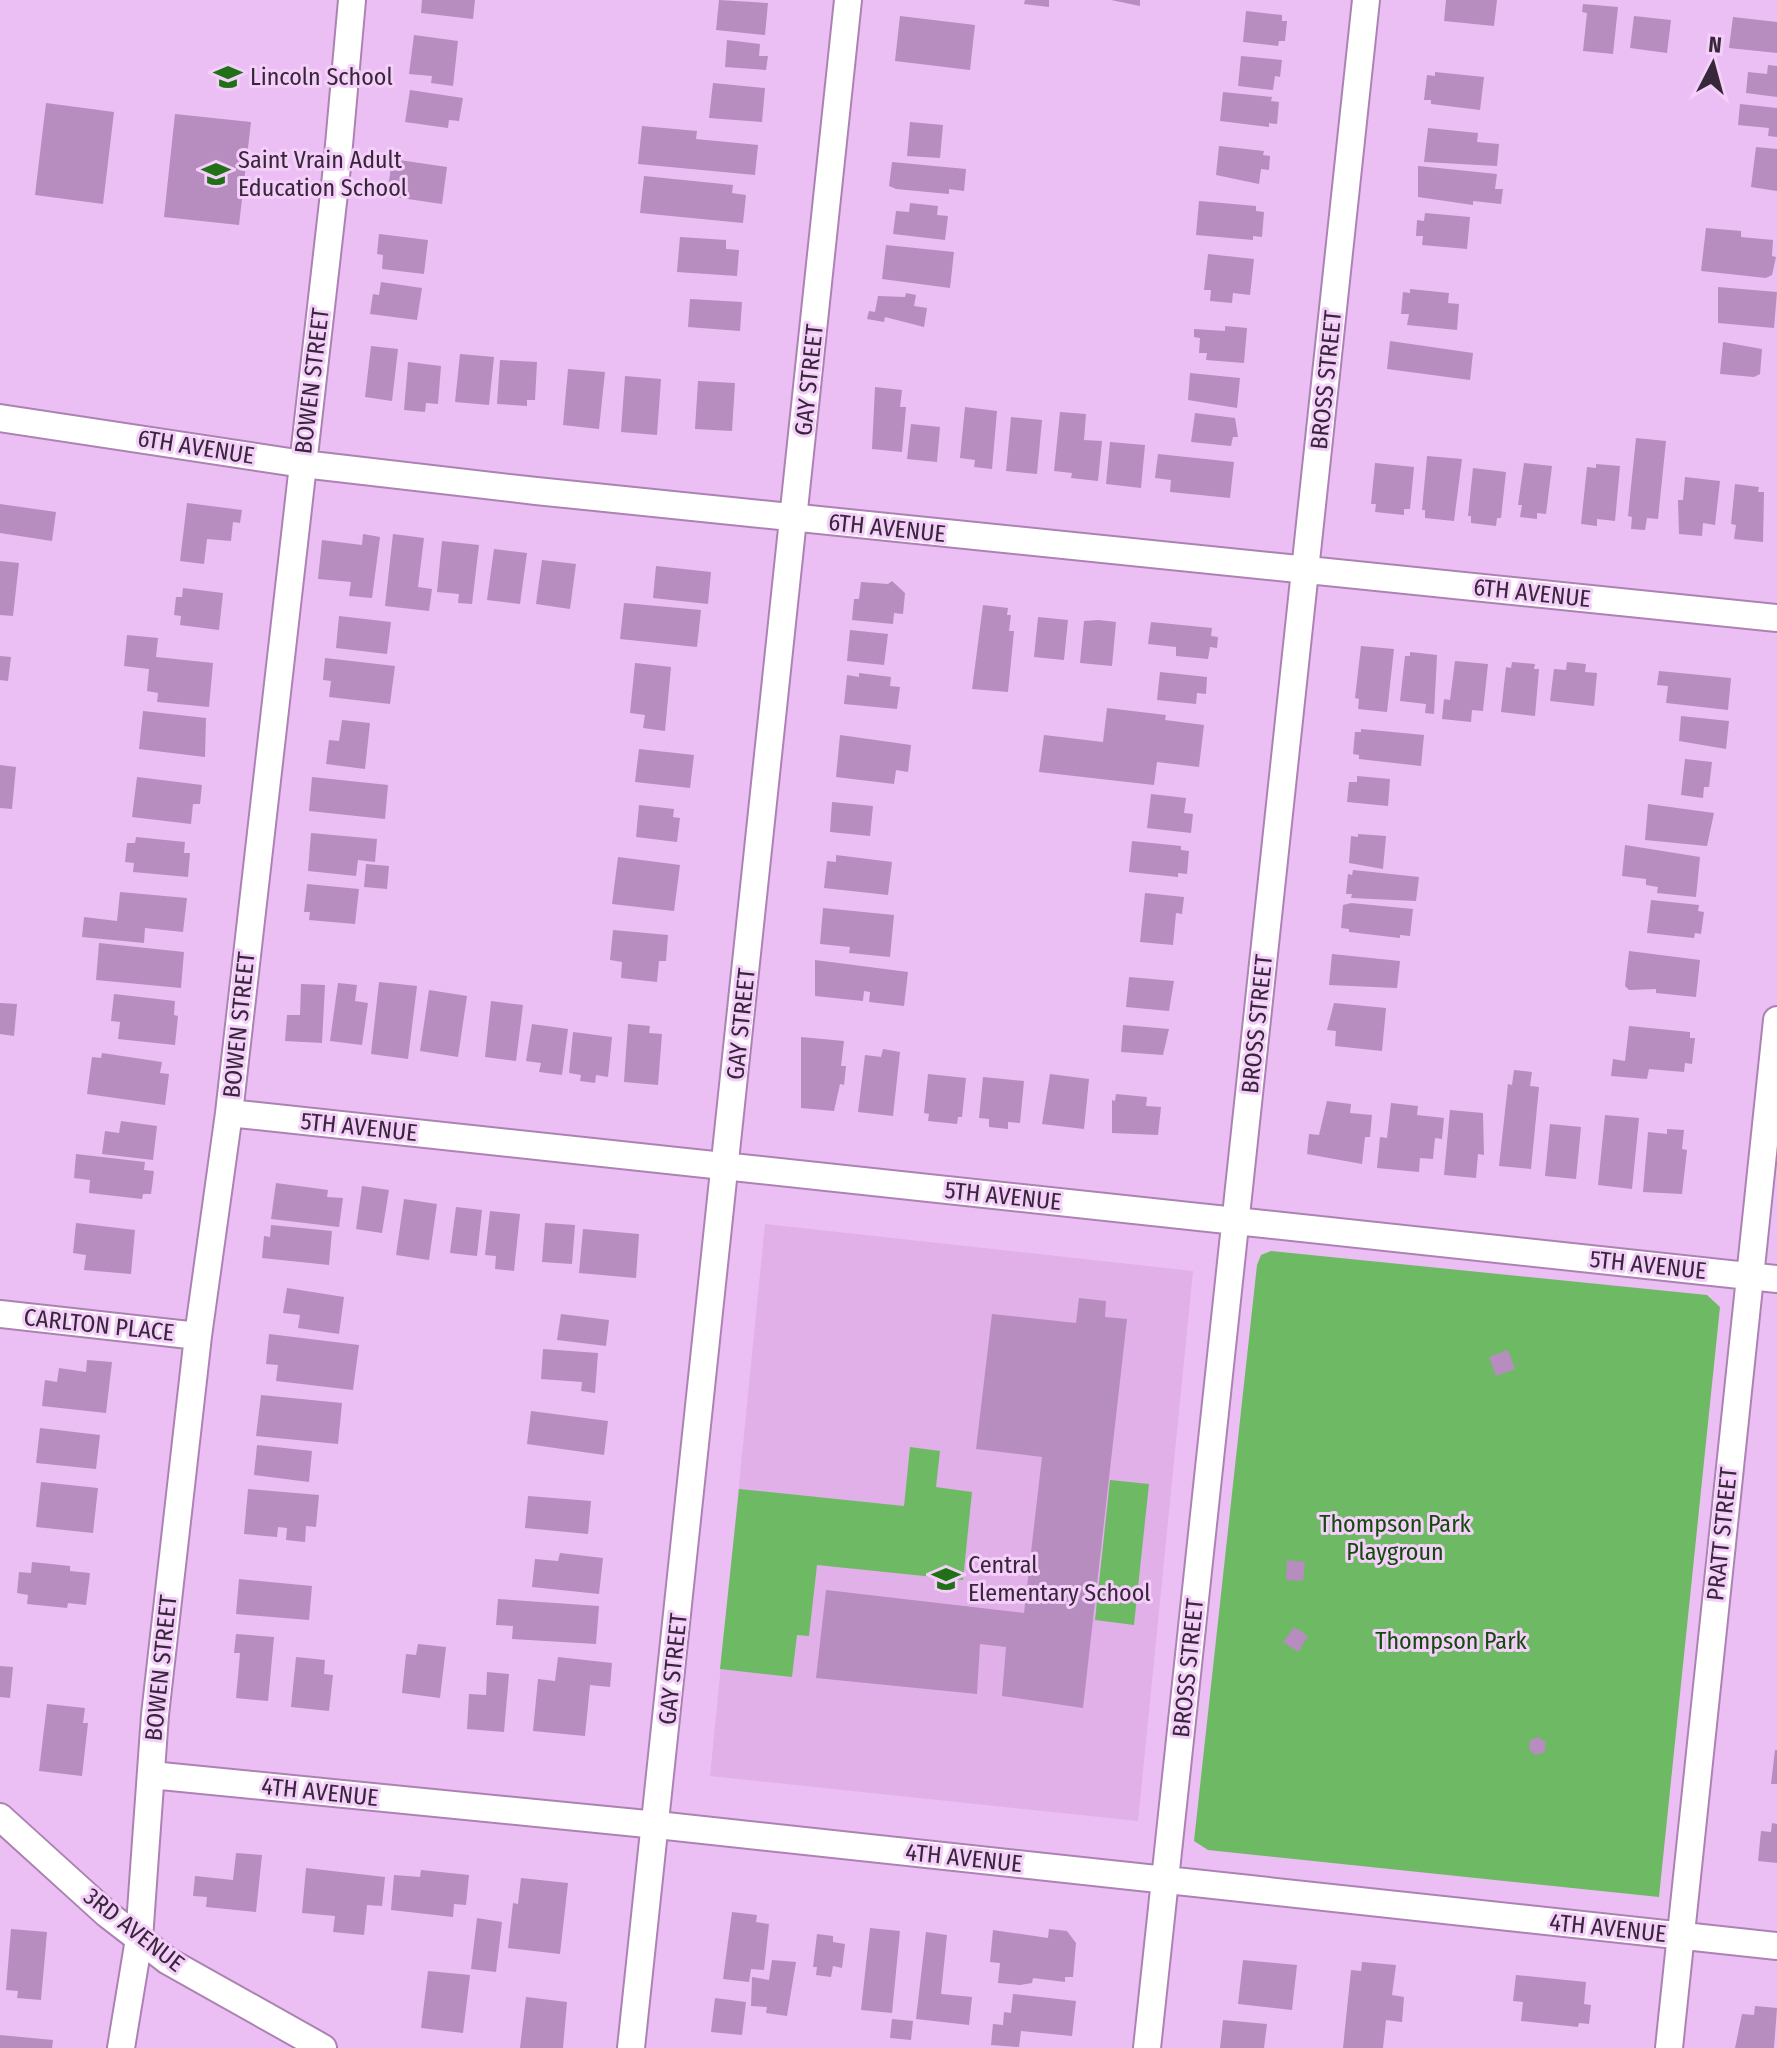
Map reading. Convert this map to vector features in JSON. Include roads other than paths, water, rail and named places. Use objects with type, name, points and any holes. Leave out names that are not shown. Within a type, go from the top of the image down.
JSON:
[{"type":"street","name":"BOWEN STREET","points":[[121,2048],[139,1939],[151,1775],[198,1336],[229,1113],[337,167],[352,0]]},
{"type":"street","name":"GAY STREET","points":[[631,2048],[848,0]]},
{"type":"street","name":"BROSS STREET","points":[[1147,2048],[1366,0]]},
{"type":"street","name":"6TH AVENUE","points":[[0,418],[303,464],[795,518],[1777,618]]},
{"type":"street","name":"PRATT STREET","points":[[1669,2048],[1777,1020]]},
{"type":"street","name":"5TH AVENUE","points":[[229,1113],[1777,1279]]},
{"type":"street","name":"CARLTON PLACE","points":[[0,1314],[198,1336]]},
{"type":"street","name":"4TH AVENUE","points":[[151,1775],[657,1825],[1777,1946]]},
{"type":"street","name":"3RD AVENUE","points":[[0,1817],[168,1961],[323,2048]]},
{"type":"place","name":"Lincoln School","points":[[228,77]]},
{"type":"place","name":"Saint Vrain Adult Education School","points":[[216,174]]},
{"type":"place","name":"Central Elementary School","points":[[946,1579]]},
{"type":"park label","name":"Thompson Park Playgroun","points":[[1395,1538]]},
{"type":"park label","name":"Thompson Park","points":[[1451,1641]]}]
